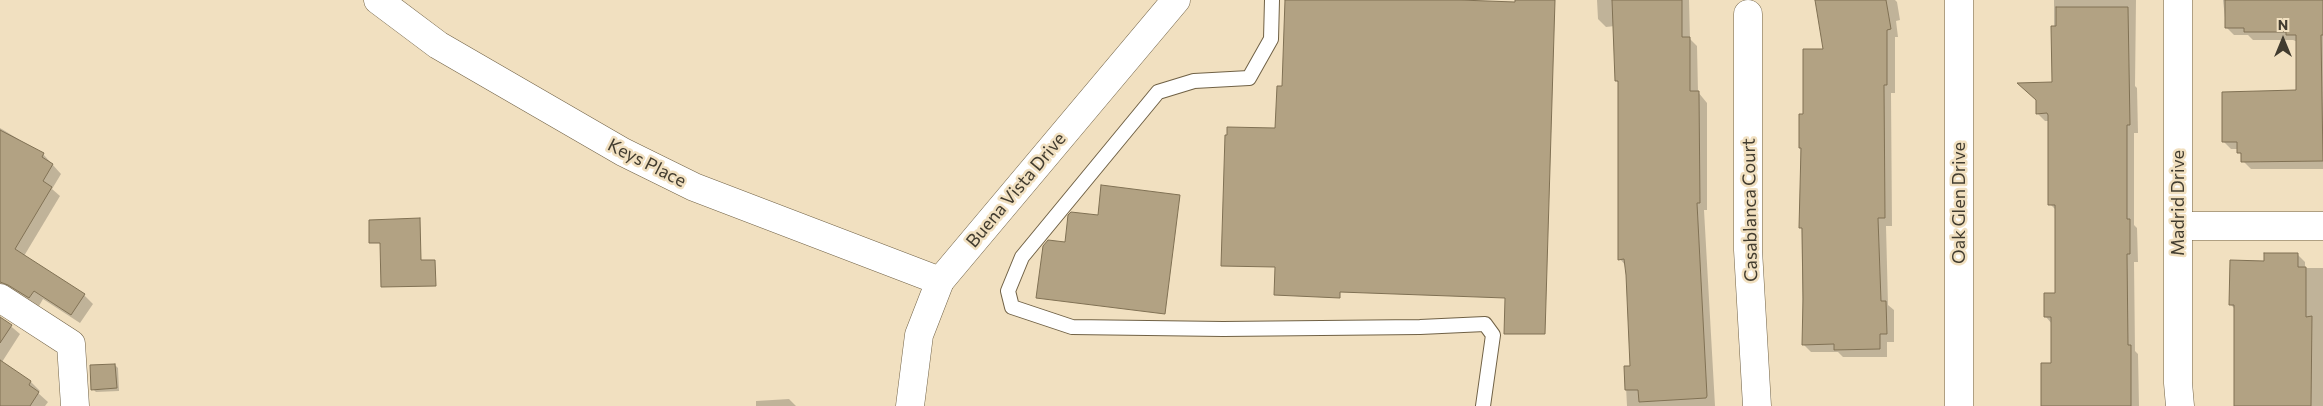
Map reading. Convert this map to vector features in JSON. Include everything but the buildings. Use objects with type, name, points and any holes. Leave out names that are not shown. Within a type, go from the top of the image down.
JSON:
[{"type":"street","name":"Keys Place","points":[[378,0],[438,45],[623,152],[694,186],[940,281]]},
{"type":"street","name":"Buena Vista Drive","points":[[910,406],[919,334],[940,281],[1176,0]]},
{"type":"street","name":"Oak Glen Drive","points":[[1959,0],[1959,406]]},
{"type":"street","name":"Madrid Drive","points":[[2178,0],[2178,383],[2180,406]]},
{"type":"street","name":"Casablanca Court","points":[[1748,14],[1748,250],[1757,406]]},
{"type":"street","points":[[2178,226],[2323,226]]},
{"type":"street","points":[[0,298],[71,344],[75,406]]},
{"type":"lane","points":[[1272,0],[1271,38],[1249,78],[1194,81],[1158,92],[1022,257],[1008,291],[1012,307],[1072,327],[1223,329],[1485,324],[1493,334],[1484,406]]}]
